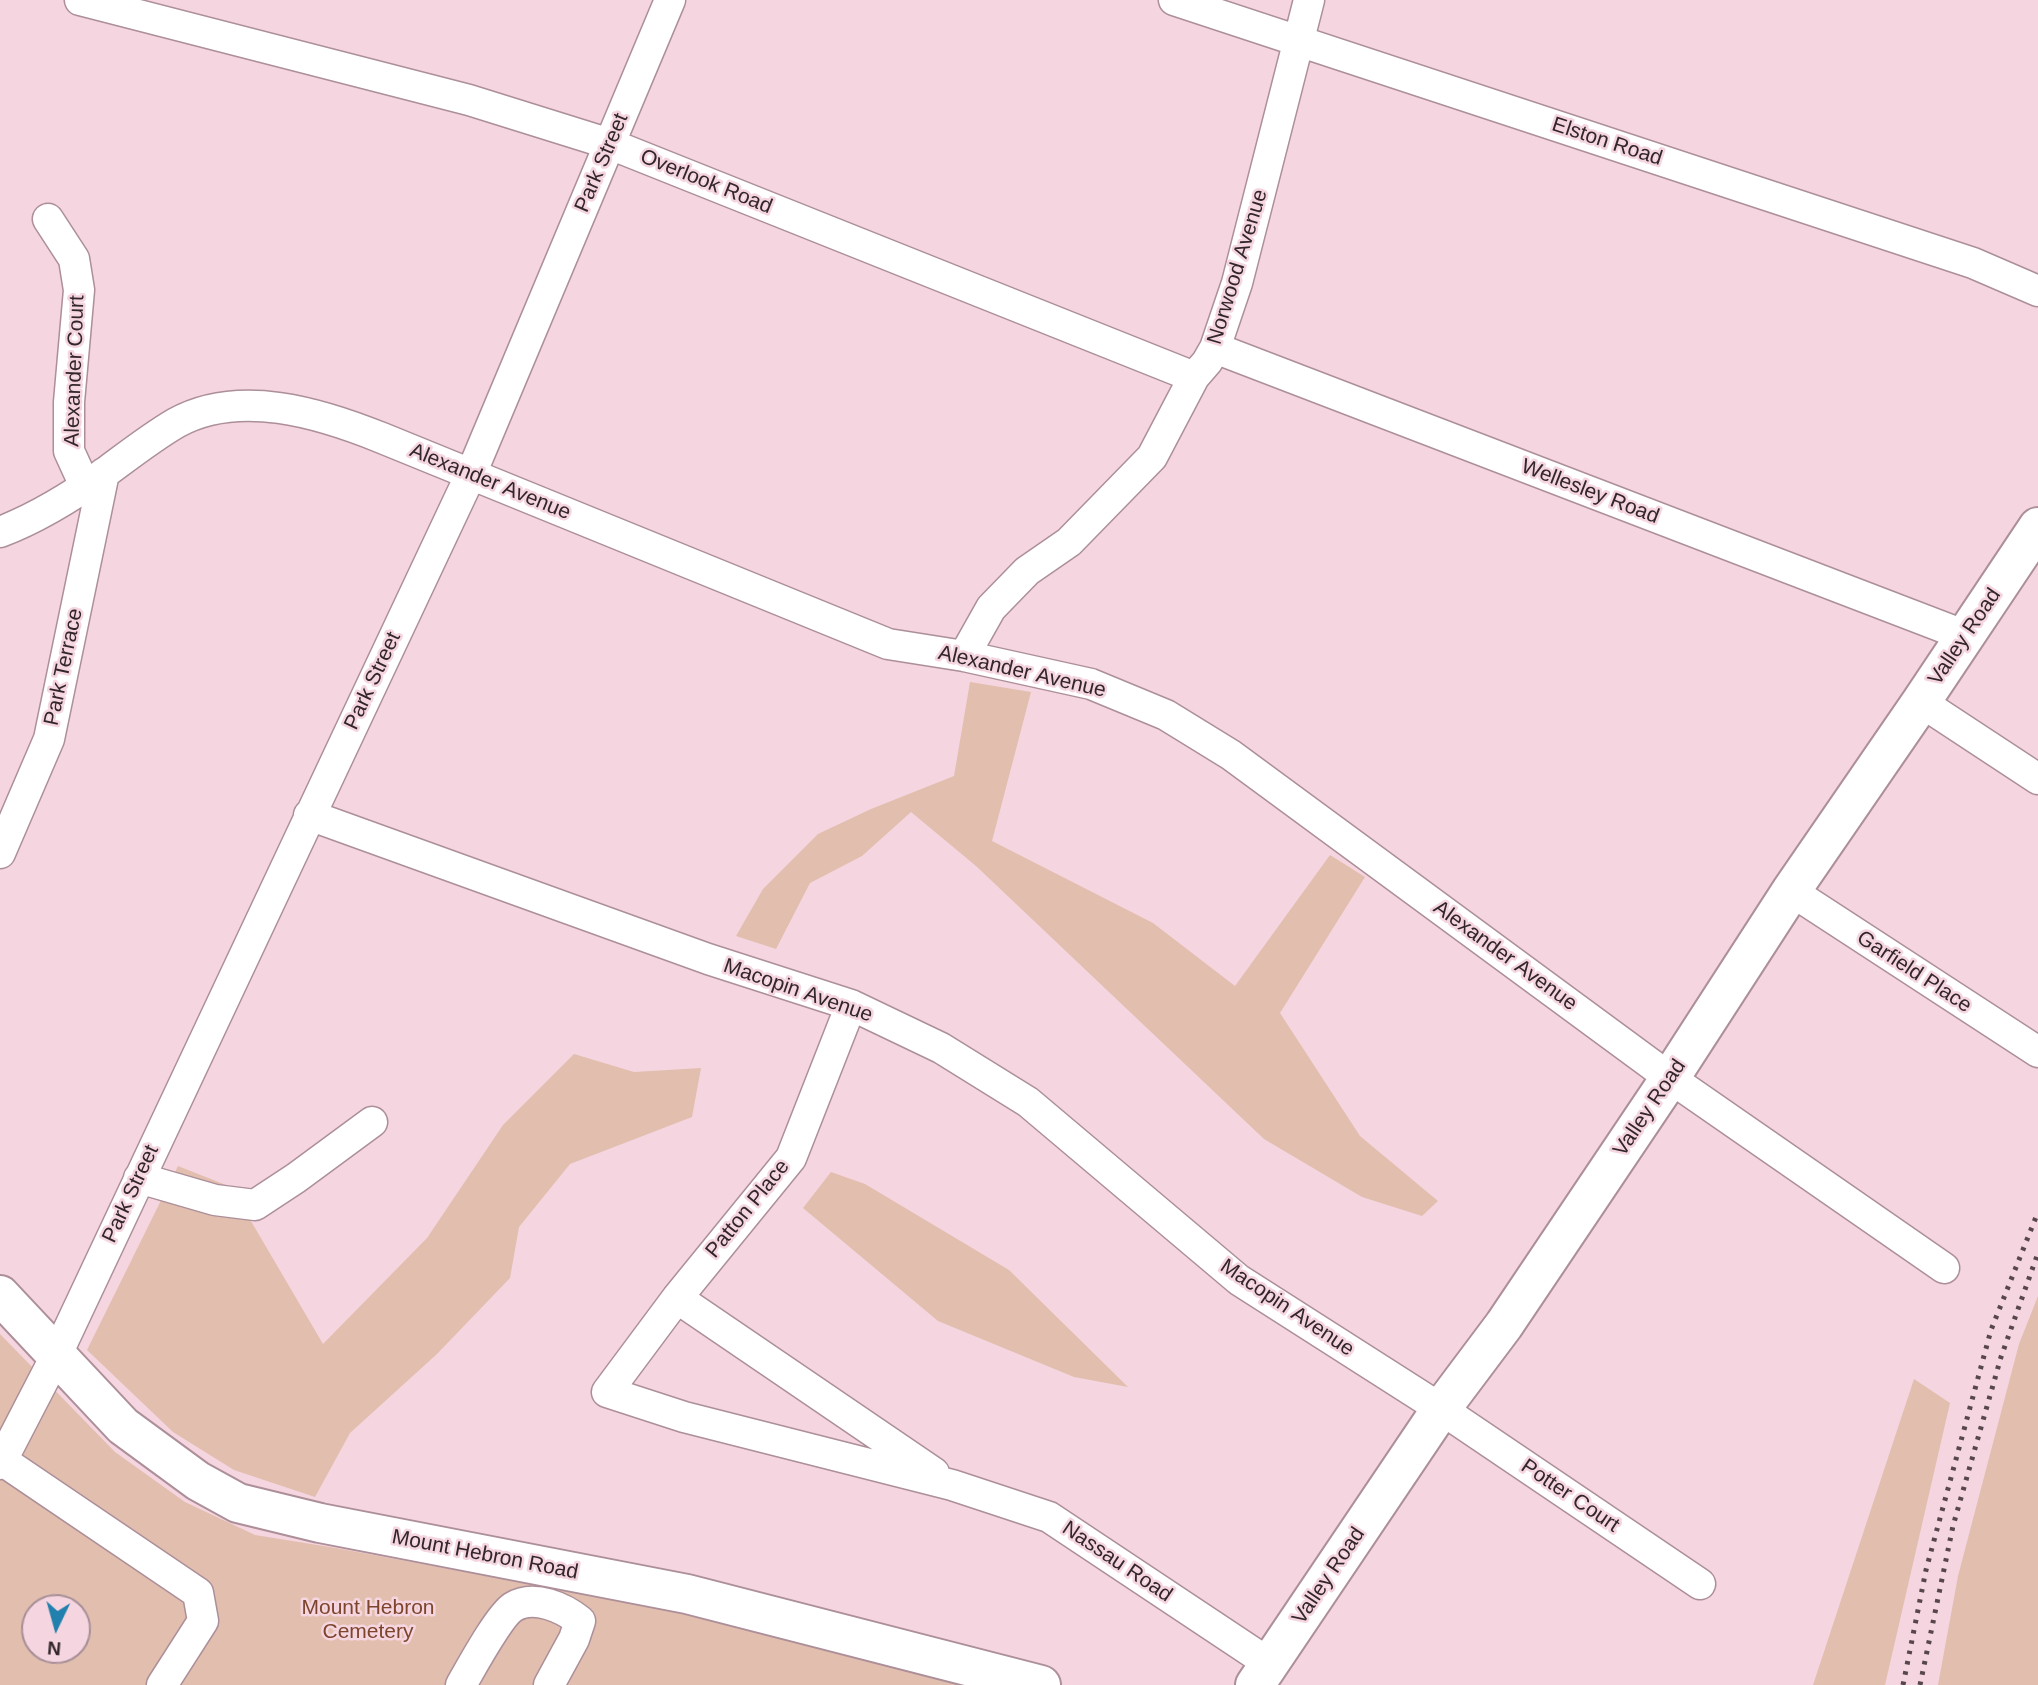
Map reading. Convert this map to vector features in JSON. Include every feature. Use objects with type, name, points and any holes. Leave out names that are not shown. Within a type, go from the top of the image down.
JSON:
[{"type":"main road","name":"Valley Road","points":[[1262,1674],[1441,1409],[1504,1325],[1670,1078],[1791,891],[2038,527]]},
{"type":"main road","name":"Mount Hebron Road","points":[[0,1295],[123,1426],[198,1481],[238,1503],[320,1523],[687,1594],[1041,1685]]},
{"type":"street","name":"Overlook Road","points":[[80,0],[468,100],[610,144],[1194,377]]},
{"type":"street","name":"Park Street","points":[[1,1461],[57,1354],[471,474],[670,0]]},
{"type":"street","name":"Elston Road","points":[[1174,0],[1973,263],[2038,291]]},
{"type":"street","name":"Norwood Avenue","points":[[964,656],[991,608],[1027,571],[1069,542],[1152,457],[1194,377],[1207,362],[1237,282],[1309,0]]},
{"type":"street","name":"Alexander Court","points":[[48,219],[74,259],[79,290],[69,402],[69,451],[94,480]]},
{"type":"street","name":"Wellesley Road","points":[[1214,348],[1966,636]]},
{"type":"street","name":"Alexander Avenue","points":[[0,532],[23,523],[94,480],[177,422],[203,412],[247,405],[303,412],[350,425],[888,645],[964,656],[1091,684],[1166,715],[1231,755],[1670,1078],[1944,1268]]},
{"type":"street","name":"Park Terrace","points":[[0,853],[48,739],[94,480]]},
{"type":"street","points":[[1921,702],[2038,779]]},
{"type":"street","name":"Macopin Avenue","points":[[309,815],[708,959],[850,1005],[941,1048],[1028,1102],[1240,1280],[1441,1409]]},
{"type":"street","name":"Garfield Place","points":[[1791,891],[2038,1052]]},
{"type":"street","name":"Patton Place","points":[[607,1392],[677,1298],[791,1158],[850,1005]]},
{"type":"street","points":[[139,1178],[215,1200],[255,1205],[372,1122]]},
{"type":"street","name":"Nassau Road","points":[[677,1298],[952,1485]]},
{"type":"street","name":"Nassau Road","points":[[607,1392],[684,1418],[952,1485],[1049,1517],[1262,1674]]},
{"type":"street","name":"Potter Court","points":[[1441,1409],[1700,1584]]},
{"type":"street","points":[[1,1461],[198,1593],[203,1620],[162,1685]]},
{"type":"street","points":[[461,1685],[500,1622],[513,1607],[531,1601],[565,1609],[580,1621],[574,1639],[549,1685]]},
{"type":"green space","points":[[970,682],[1031,692],[992,841],[1153,923],[1235,986],[1330,855],[1365,877],[1280,1013],[1360,1136],[1438,1201],[1422,1216],[1362,1197],[1264,1139],[976,866],[911,812],[862,856],[810,883],[776,949],[736,936],[763,889],[818,834],[871,809],[954,776]]},
{"type":"green space","points":[[574,1054],[634,1072],[701,1068],[692,1117],[570,1164],[519,1227],[510,1278],[437,1354],[350,1433],[315,1497],[234,1470],[173,1432],[87,1350],[178,1166],[231,1187],[323,1344],[427,1238],[503,1125]]},
{"type":"green space","points":[[831,1172],[865,1184],[1009,1270],[1128,1387],[1074,1377],[938,1321],[803,1208]]},
{"type":"green space","points":[[2038,1296],[2038,1685],[1938,1685],[1958,1576],[2019,1344]]},
{"type":"green space","name":"Mount Hebron Cemetery","points":[[0,1334],[115,1452],[185,1502],[255,1535],[649,1606],[976,1685],[0,1685]]},
{"type":"green space","points":[[1914,1379],[1950,1403],[1885,1685],[1813,1685]]},
{"type":"railway","points":[[1903,1685],[1926,1570],[1991,1330],[2038,1212]]},
{"type":"railway","points":[[1920,1685],[1953,1526],[2001,1357],[2038,1253]]}]
